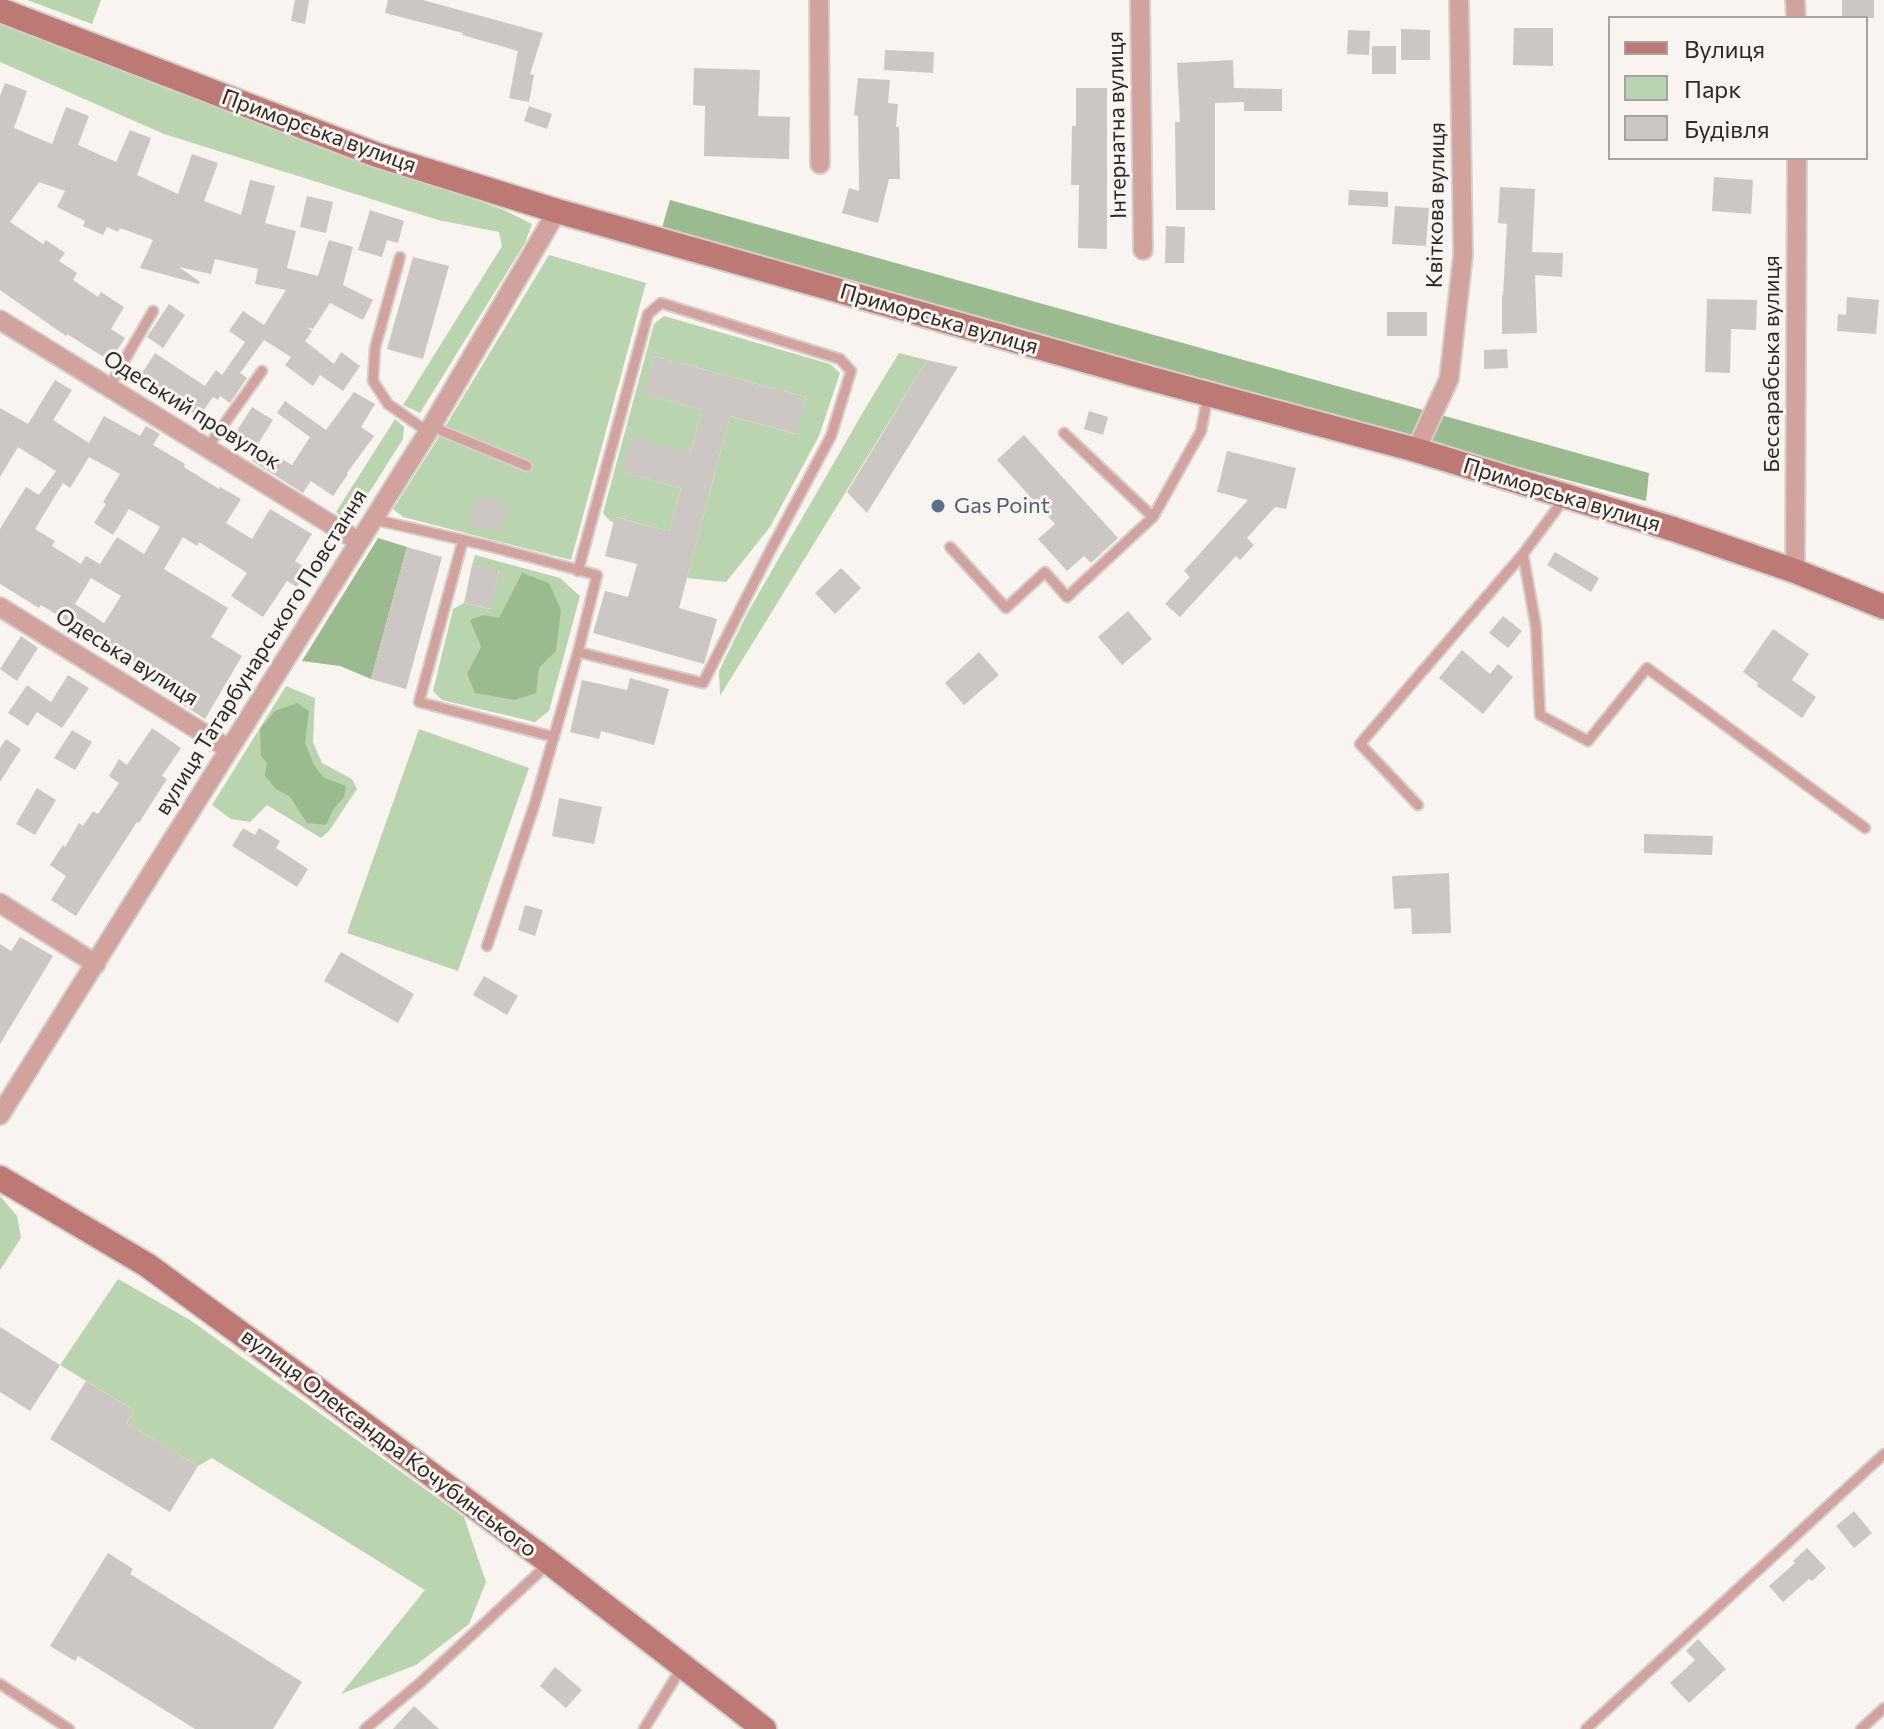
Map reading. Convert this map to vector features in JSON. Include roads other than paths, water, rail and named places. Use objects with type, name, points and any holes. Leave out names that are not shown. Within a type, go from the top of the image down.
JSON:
[{"type":"street","points":[[819,0],[820,164]]},
{"type":"street","name":"Інтернатна вулиця","points":[[1140,0],[1143,250]]},
{"type":"street","name":"Квіткова вулиця","points":[[1416,450],[1449,379],[1463,255],[1459,0]]},
{"type":"street","name":"Приморська вулиця","points":[[0,10],[377,155],[557,211],[1416,450],[1673,529],[1795,571],[1884,607]]},
{"type":"street","name":"Бессарабська вулиця","points":[[1795,571],[1797,160]]},
{"type":"street","name":"вулиця Татарбунарського Повстання","points":[[0,1115],[431,428],[557,211]]},
{"type":"street","name":"Одеський провулок","points":[[0,320],[358,541]]},
{"type":"street","name":"Одеська вулиця","points":[[0,607],[229,749]]},
{"type":"street","points":[[0,903],[96,964]]},
{"type":"street","name":"вулиця Олександра Кочубинського","points":[[0,1178],[147,1265],[550,1563],[759,1727]]},
{"type":"lane","points":[[400,257],[375,348],[373,381],[388,404],[431,428],[527,466]]},
{"type":"lane","points":[[578,571],[648,314],[661,303],[840,359],[851,371],[831,436],[703,683],[578,652]]},
{"type":"lane","points":[[109,387],[153,311]]},
{"type":"lane","points":[[207,448],[262,371]]},
{"type":"lane","points":[[950,547],[1006,608],[1045,572],[1067,597],[1153,517],[1201,431],[1208,394]]},
{"type":"lane","points":[[1064,433],[1153,517]]},
{"type":"lane","points":[[1418,805],[1360,744],[1523,554],[1566,496]]},
{"type":"lane","points":[[372,519],[597,575],[535,803],[487,946]]},
{"type":"lane","points":[[463,540],[419,702],[554,737]]},
{"type":"lane","points":[[1523,554],[1536,627],[1540,715],[1588,741],[1647,668],[1865,828]]},
{"type":"lane","points":[[1586,1729],[1884,1454]]},
{"type":"lane","points":[[365,1729],[420,1683],[550,1563]]},
{"type":"lane","points":[[644,1729],[682,1667]]},
{"type":"lane","points":[[0,1684],[69,1729]]},
{"type":"lane","points":[[1861,1729],[1884,1708]]},
{"type":"place","name":"Gas Point","points":[[938,506]]}]
